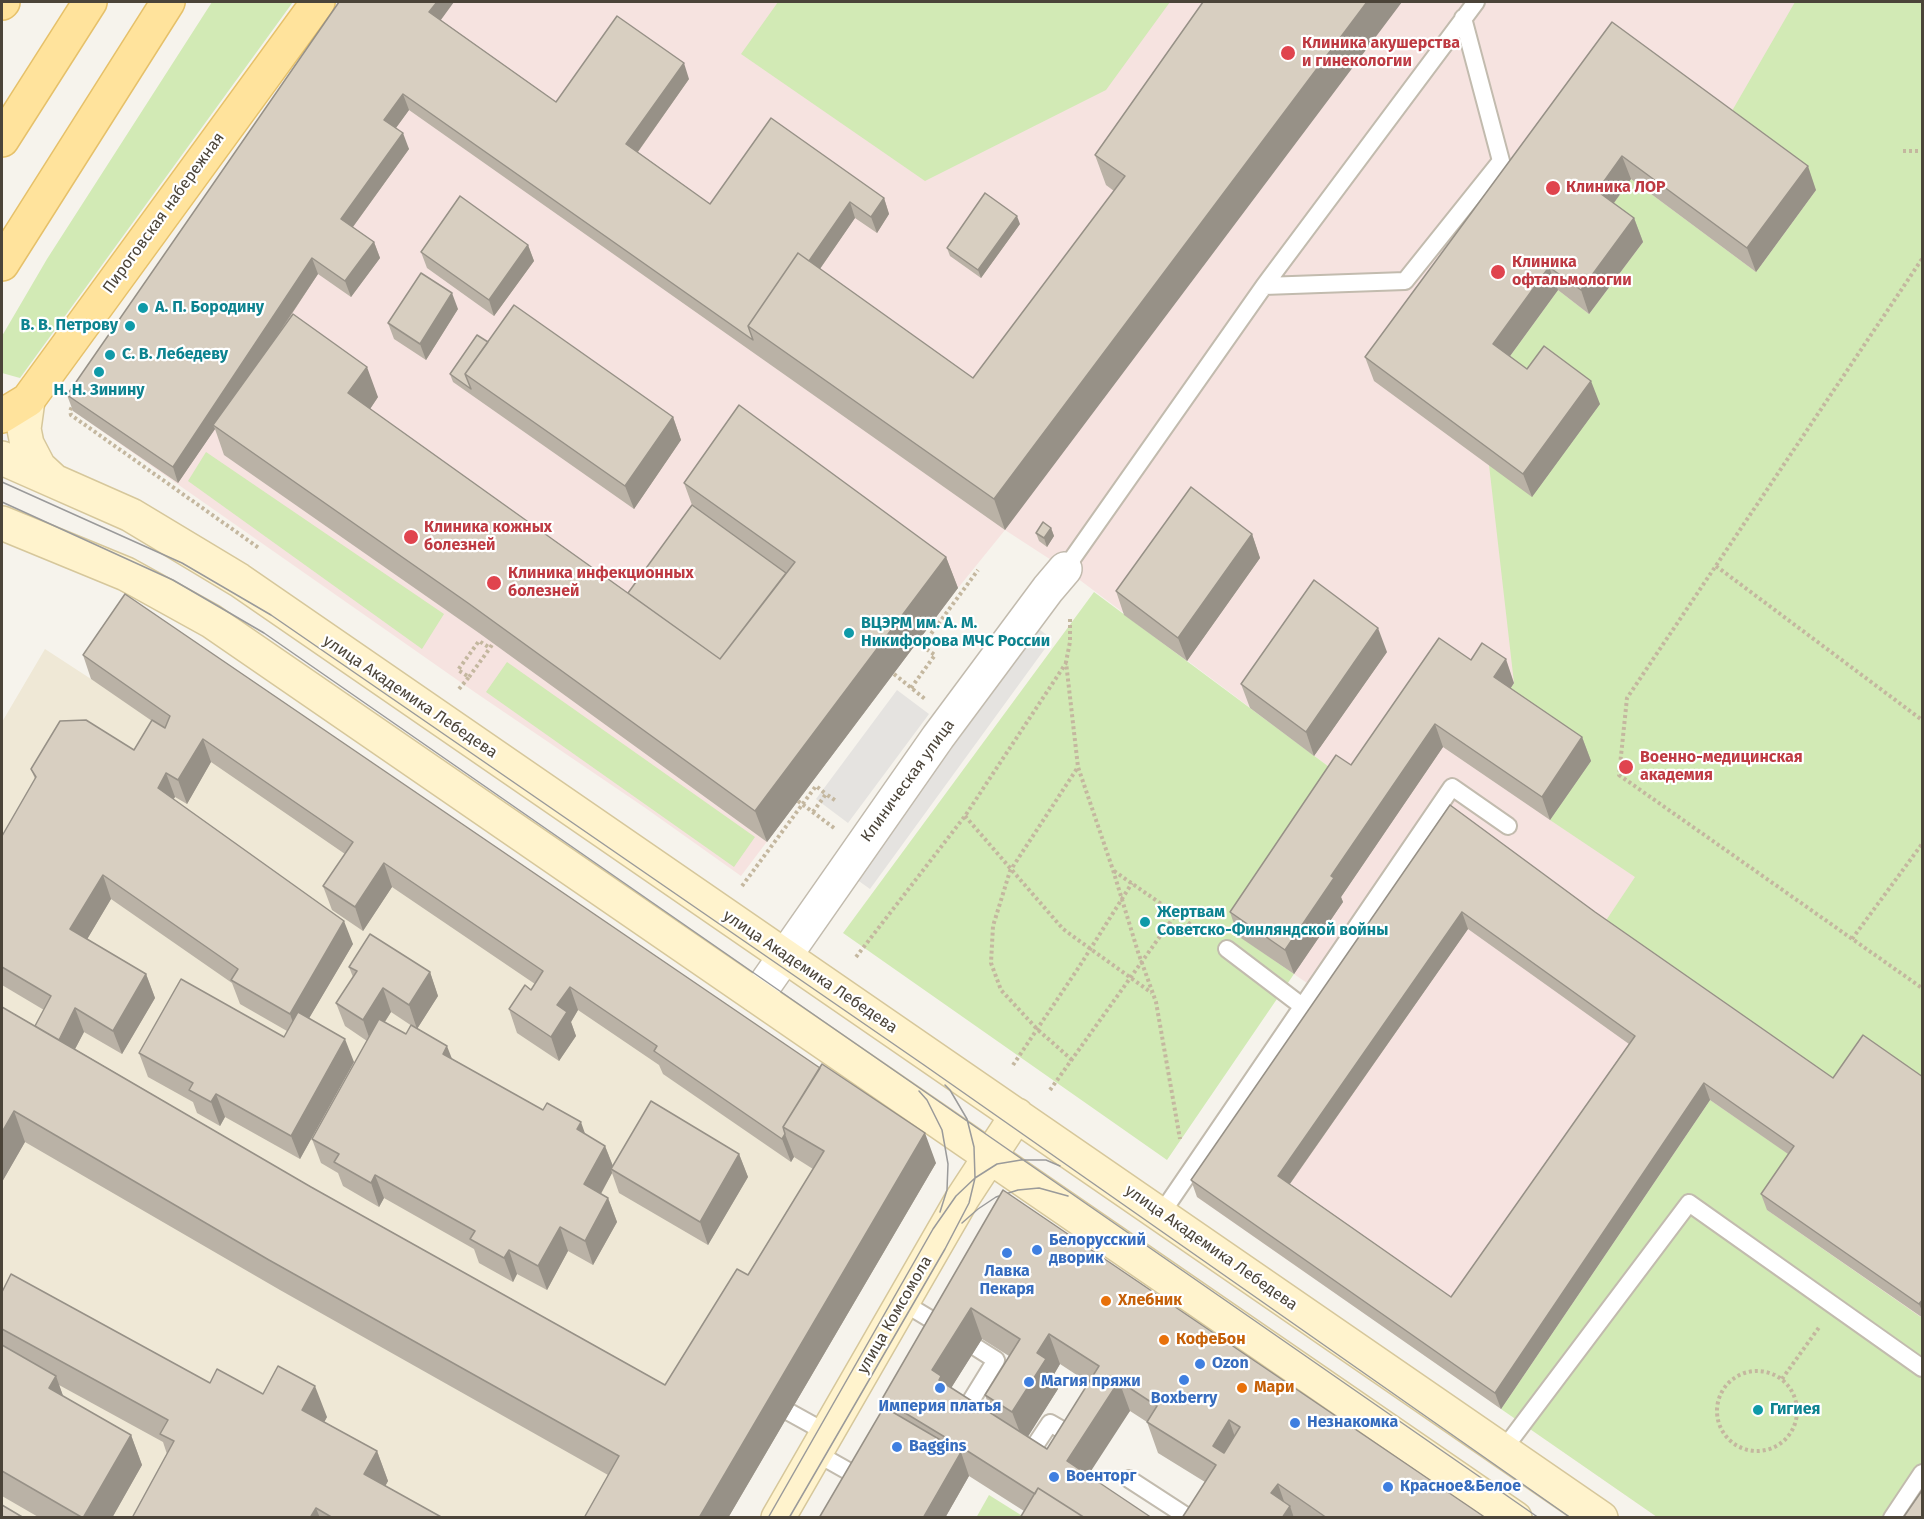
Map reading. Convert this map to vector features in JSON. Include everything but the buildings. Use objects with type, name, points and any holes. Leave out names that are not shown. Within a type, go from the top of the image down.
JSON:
[{"type":"main road","points":[[2,140],[90,2]]},
{"type":"main road","points":[[2,264],[168,2]]},
{"type":"main road","name":"Пироговская набережная","points":[[15,408],[318,2]]},
{"type":"main road","points":[[15,408],[24,429],[27,444],[39,467],[55,482]]},
{"type":"main road","name":"улица Академика Лебедева","points":[[2,458],[131,515],[239,580],[1601,1518]]},
{"type":"main road","points":[[2,523],[126,574],[211,621],[990,1156],[1172,1294],[1295,1378],[1515,1518]]},
{"type":"main road","name":"улица Комсомола","points":[[778,1518],[902,1302],[1017,1115]]},
{"type":"street","name":"Клиническая улица","points":[[757,996],[938,738],[1056,579]]},
{"type":"lane","points":[[1056,579],[1264,286],[1476,2]]},
{"type":"lane","points":[[1264,286],[1405,281],[1501,160],[1463,18]]},
{"type":"lane","points":[[1161,1214],[1452,787],[1508,826]]},
{"type":"lane","points":[[1227,949],[1302,1006]]},
{"type":"lane","points":[[1503,1450],[1689,1203],[1923,1368]]},
{"type":"lane","points":[[902,1302],[950,1332]]},
{"type":"lane","points":[[977,1348],[996,1360],[964,1412],[987,1426]]},
{"type":"lane","points":[[789,1412],[864,1480]]},
{"type":"lane","points":[[1030,1453],[1050,1423],[1076,1438],[1088,1420]]},
{"type":"lane","points":[[1892,1518],[1923,1473]]},
{"type":"lane","points":[[1129,1479],[1189,1518]]},
{"type":"path","points":[[1903,151],[1923,152]]},
{"type":"path","points":[[1923,259],[1627,698],[1618,776],[1923,988]]},
{"type":"path","points":[[78,396],[71,405],[71,415],[263,551]]},
{"type":"path","points":[[1716,566],[1923,720]]},
{"type":"path","points":[[911,688],[935,655],[922,646],[978,570]]},
{"type":"path","points":[[1056,579],[1062,604],[1070,618],[1070,642],[1066,662],[1078,767],[1156,1002],[1179,1127],[1182,1182]]},
{"type":"path","points":[[469,677],[458,669],[479,640],[490,648]]},
{"type":"path","points":[[457,692],[493,643]]},
{"type":"path","points":[[856,957],[964,816],[1066,662]]},
{"type":"path","points":[[894,674],[930,703]]},
{"type":"path","points":[[1072,1060],[1037,1029],[1001,990],[991,963],[993,926],[1010,871],[1078,767]]},
{"type":"path","points":[[741,888],[816,786],[836,801]]},
{"type":"path","points":[[813,812],[826,794]]},
{"type":"path","points":[[798,801],[835,829]]},
{"type":"path","points":[[964,816],[1063,929],[1153,994]]},
{"type":"path","points":[[1852,939],[1923,843]]},
{"type":"path","points":[[1113,870],[1227,949]]},
{"type":"path","points":[[1013,1065],[1132,883]]},
{"type":"path","points":[[1050,1090],[1176,914]]},
{"type":"path","points":[[1782,1379],[1834,1305]]},
{"type":"path","points":[[1757,1370],[1782,1379],[1791,1389],[1796,1400],[1797,1413],[1788,1437],[1778,1446],[1759,1451],[1740,1448],[1729,1440],[1721,1429],[1717,1416],[1718,1402],[1727,1384],[1743,1373],[1757,1370]]},
{"type":"shaded area","name":"Военно-медицинская академия","points":[[357,2],[1922,2],[1922,1517],[1657,1517],[1197,1197],[1332,1000],[1238,936],[1344,778],[1065,569],[1005,530],[958,588],[741,876],[73,411]]},
{"type":"shaded area","points":[[1039,629],[1052,639],[870,889],[856,879]]},
{"type":"shaded area","points":[[45,649],[91,679],[834,1095],[936,1163],[728,1517],[2,1518],[2,722]]},
{"type":"shaded area","points":[[897,690],[929,714],[848,823],[816,799]]},
{"type":"green space","points":[[212,2],[293,2],[20,378],[2,373],[2,336],[47,259]]},
{"type":"green space","points":[[778,2],[1170,2],[1106,90],[925,181],[741,54]]},
{"type":"green space","points":[[1795,2],[1922,2],[1922,1089],[1839,1094],[1601,928],[1635,877],[1550,820],[1590,761],[1502,701],[1514,683],[1489,465],[1536,393],[1502,367],[1558,290],[1589,314],[1643,242],[1605,215],[1631,179],[1756,272],[1816,190],[1725,123]]},
{"type":"green space","points":[[206,452],[444,614],[422,649],[188,481]]},
{"type":"green space","points":[[1094,592],[1344,778],[1239,936],[1294,974],[1167,1160],[843,933]]},
{"type":"green space","points":[[507,662],[755,837],[734,867],[486,692]]},
{"type":"green space","points":[[1710,1100],[1800,1162],[1767,1210],[1922,1318],[1922,1514],[1920,1518],[1657,1517],[1501,1409]]},
{"type":"green space","points":[[989,1495],[1024,1517],[976,1518]]},
{"type":"tram line","points":[[2,482],[182,563],[271,615],[924,1065],[1571,1518]]},
{"type":"tram line","points":[[2,502],[173,580],[264,633],[1539,1518]]},
{"type":"tram line","points":[[789,1518],[945,1249],[969,1203],[975,1178],[974,1147],[967,1119],[945,1085]]},
{"type":"tram line","points":[[919,1091],[927,1100],[942,1130],[948,1164],[947,1190],[940,1212]]},
{"type":"tram line","points":[[768,1518],[933,1229],[956,1196],[975,1178],[997,1164],[1021,1160],[1046,1160],[1060,1166]]},
{"type":"tram line","points":[[962,1223],[996,1197],[1018,1190],[1039,1188],[1068,1196]]},
{"type":"place","name":"Клиника акушерства и гинекологии","points":[[1288,53]]},
{"type":"place","name":"Клиника ЛОР","points":[[1553,188]]},
{"type":"place","name":"Клиника офтальмологии","points":[[1498,272]]},
{"type":"place","name":"А. П. Бородину","points":[[143,308]]},
{"type":"place","name":"В. В. Петрову","points":[[130,326]]},
{"type":"place","name":"С. В. Лебедеву","points":[[110,355]]},
{"type":"place","name":"Н. Н. Зинину","points":[[99,372]]},
{"type":"place","name":"Клиника кожных болезней","points":[[411,537]]},
{"type":"place","name":"Клиника инфекционных болезней","points":[[494,583]]},
{"type":"place","name":"ВЦЭРМ им. А. М. Никифорова МЧС России","points":[[849,633]]},
{"type":"place","name":"Военно-медицинская академия","points":[[1626,767]]},
{"type":"place","name":"Жертвам Советско-Финляндской войны","points":[[1145,922]]},
{"type":"place","name":"Белорусский дворик","points":[[1037,1250]]},
{"type":"place","name":"Лавка Пекаря","points":[[1007,1253]]},
{"type":"place","name":"Хлебник","points":[[1106,1301]]},
{"type":"place","name":"КофеБон","points":[[1164,1340]]},
{"type":"place","name":"Ozon","points":[[1200,1364]]},
{"type":"place","name":"Boxberry","points":[[1184,1380]]},
{"type":"place","name":"Магия пряжи","points":[[1029,1382]]},
{"type":"place","name":"Империя платья","points":[[940,1388]]},
{"type":"place","name":"Мари","points":[[1242,1388]]},
{"type":"place","name":"Гигиея","points":[[1758,1410]]},
{"type":"place","name":"Незнакомка","points":[[1295,1423]]},
{"type":"place","name":"Baggins","points":[[897,1447]]},
{"type":"place","name":"Военторг","points":[[1054,1477]]},
{"type":"place","name":"Красное&Белое","points":[[1388,1487]]}]
